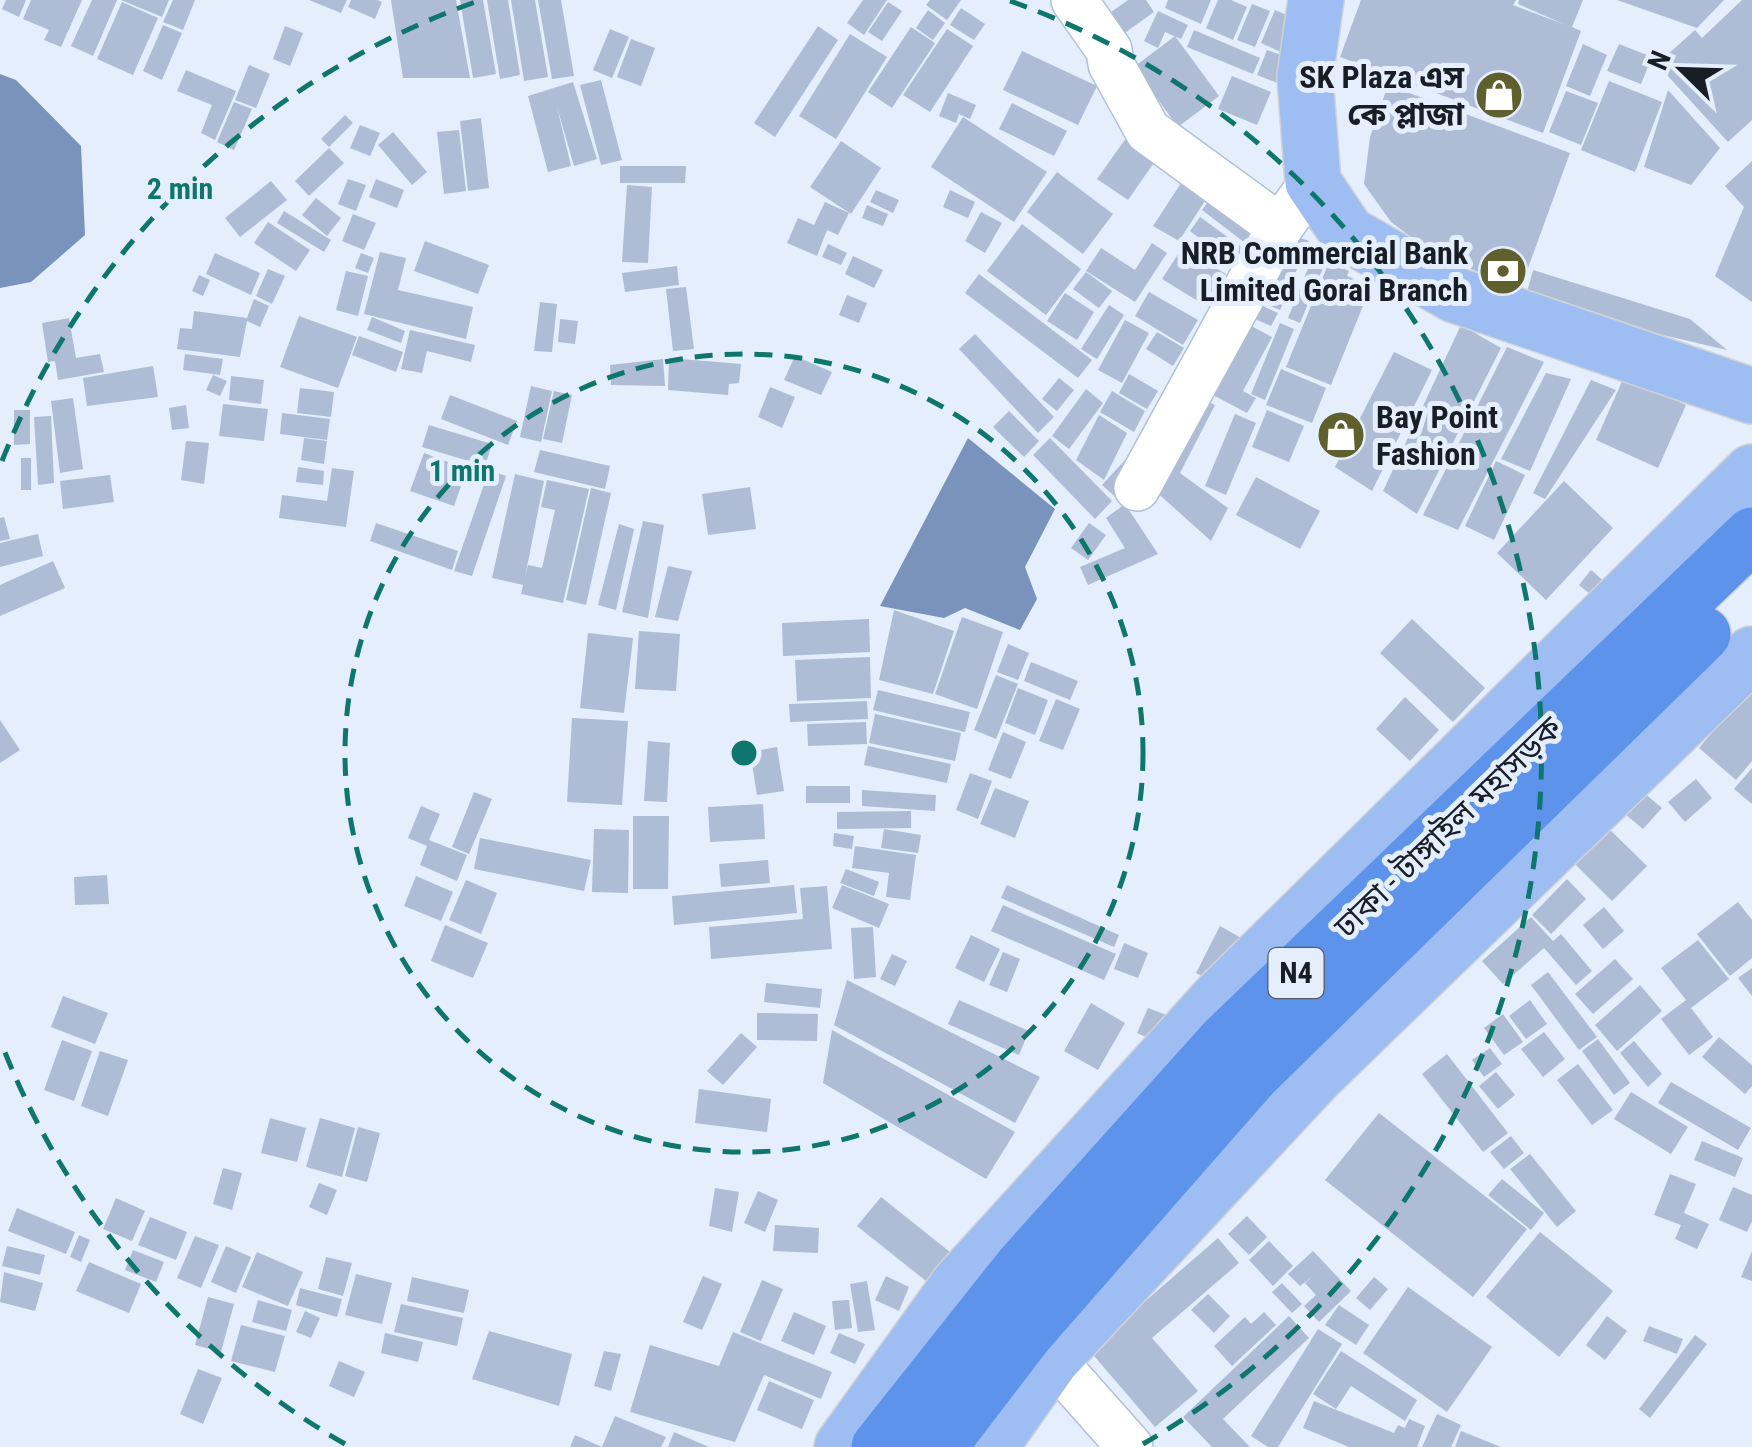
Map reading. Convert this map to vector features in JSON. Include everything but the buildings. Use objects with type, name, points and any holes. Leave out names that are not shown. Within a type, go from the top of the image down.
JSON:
[{"type":"highway","name":"ঢাকা - টাঙ্গাইল মহাসড়ক","points":[[880,1447],[1022,1267],[1224,1042],[1752,535]]},
{"type":"highway","name":"ঢাকা - টাঙ্গাইল মহাসড়ক","points":[[939,1447],[1026,1333],[1253,1074],[1752,586]]},
{"type":"main road","points":[[1316,0],[1305,77],[1313,182],[1348,234],[1455,295],[1752,396]]},
{"type":"main road","points":[[842,1447],[959,1284],[1219,998],[1752,472]]},
{"type":"main road","points":[[990,1447],[1052,1359],[1316,1076],[1752,654]]},
{"type":"street","points":[[1074,0],[1109,50],[1111,64],[1148,130],[1280,228]]},
{"type":"street","points":[[1137,488],[1280,228],[1313,182]]},
{"type":"street","points":[[1052,1359],[1130,1447]]},
{"type":"water","points":[[0,74],[16,80],[81,146],[85,235],[31,282],[0,288]]},
{"type":"water","points":[[968,438],[1055,509],[1025,567],[1037,599],[1020,630],[965,608],[944,618],[880,606]]},
{"type":"place","name":"SK Plaza এস কে প্লাজা","points":[[1499,95]]},
{"type":"place","name":"NRB Commercial Bank Limited Gorai Branch","points":[[1503,271]]},
{"type":"place","name":"Bay Point Fashion","points":[[1341,435]]}]
